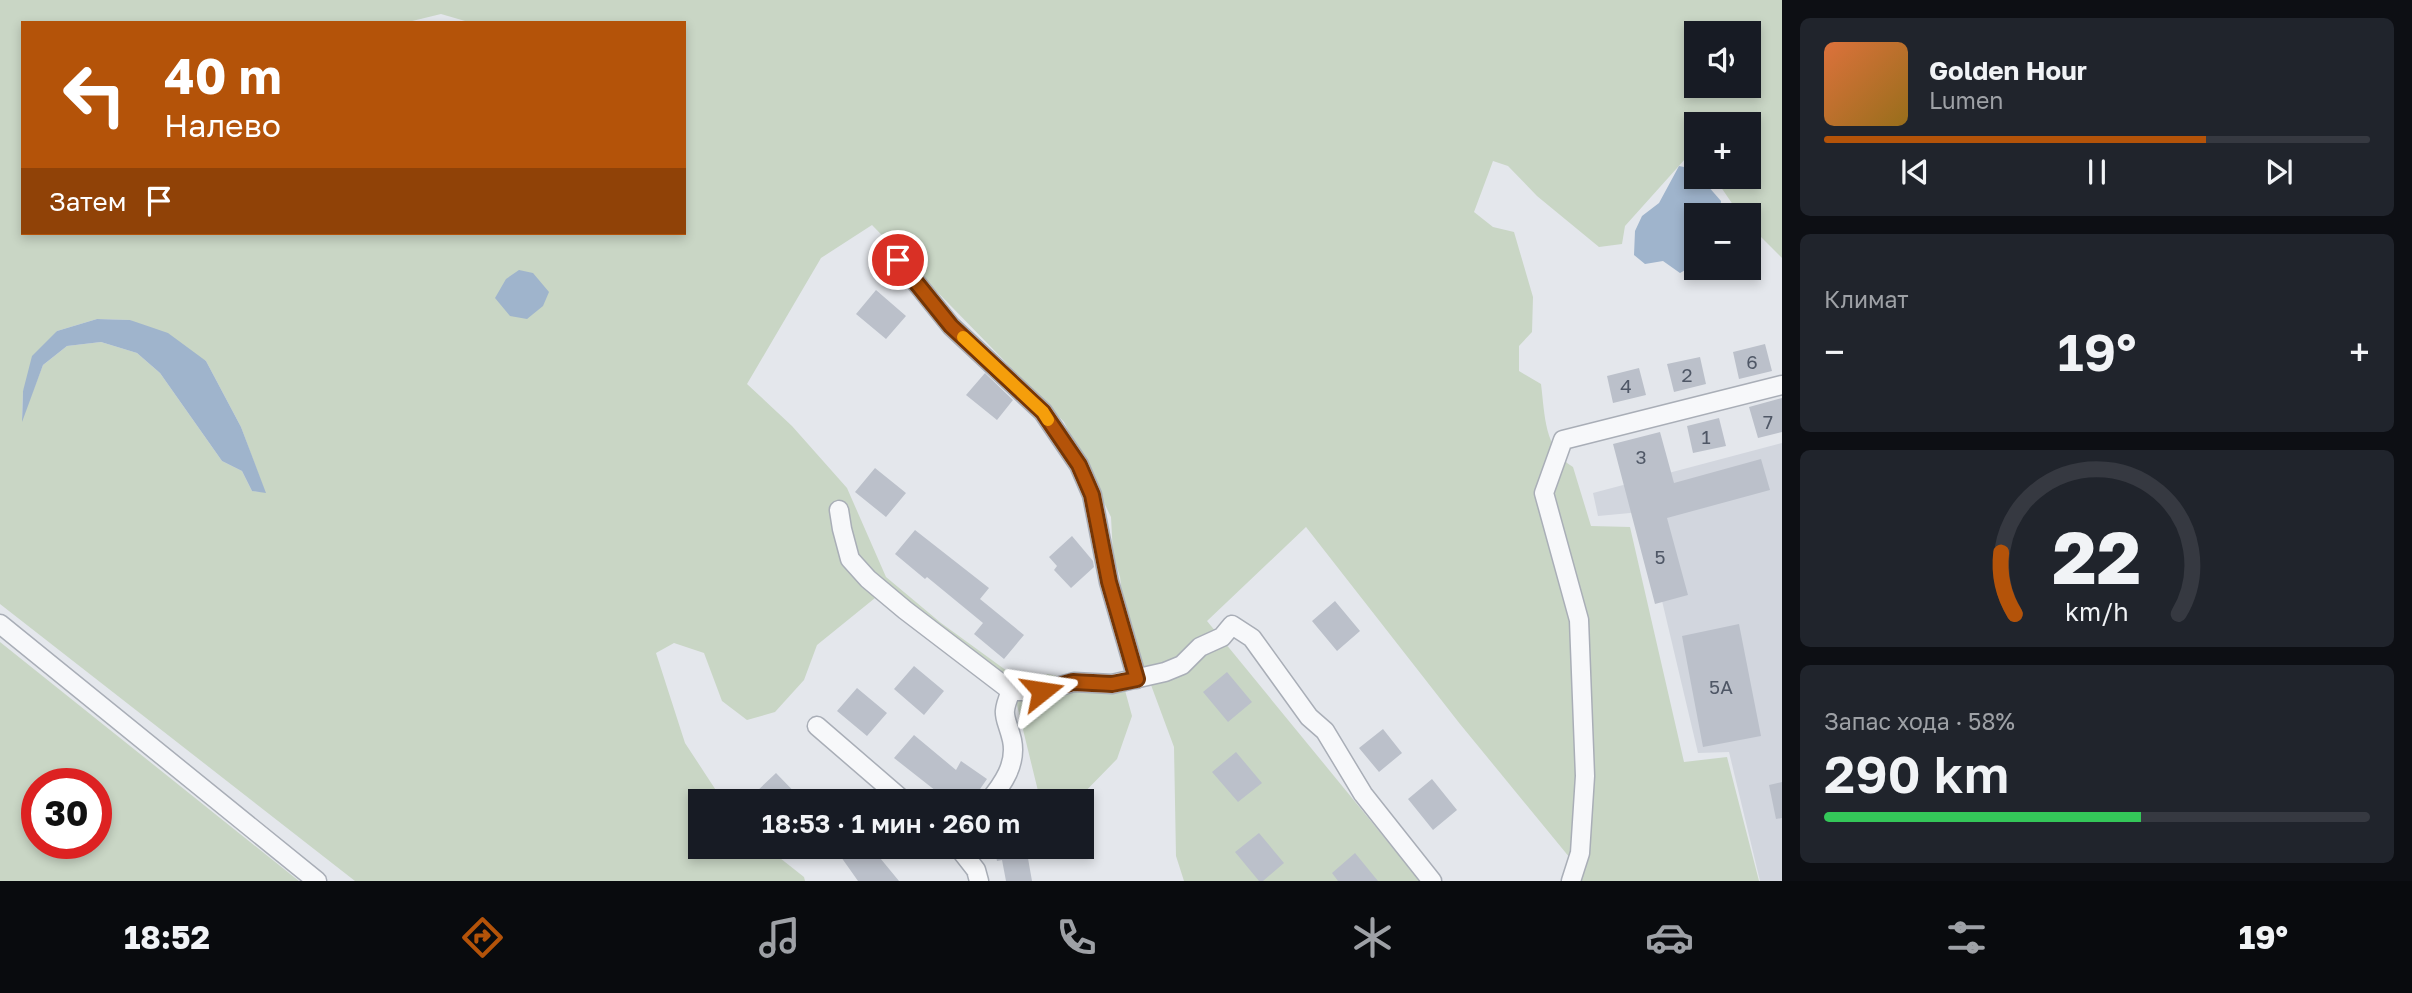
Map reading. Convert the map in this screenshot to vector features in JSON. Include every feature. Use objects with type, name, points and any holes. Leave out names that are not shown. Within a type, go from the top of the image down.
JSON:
[{"type":"street","points":[[898,260],[951,326],[1043,412],[1079,465],[1092,495],[1109,582],[1137,679]]},
{"type":"street","points":[[1571,881],[1580,853],[1585,776],[1579,620],[1544,493],[1563,440],[1782,384]]},
{"type":"street","points":[[839,510],[850,559],[868,579],[1011,691],[1042,691],[1073,682],[1112,684],[1137,679],[1182,665],[1200,647],[1222,637],[1232,625],[1252,638],[1309,717],[1325,731],[1363,794],[1432,881]]},
{"type":"street","points":[[0,624],[317,881]]},
{"type":"street","points":[[998,789],[1011,765],[1013,743],[1003,710],[1011,691]]},
{"type":"street","points":[[817,726],[890,789]]},
{"type":"street","points":[[967,859],[976,870],[979,881]]},
{"type":"shaded area","points":[[1782,443],[1782,881],[1760,881],[1729,752],[1698,753],[1641,512],[1598,516],[1593,493]]},
{"type":"green space","points":[[0,0],[1782,0],[1782,258],[1761,237],[1761,203],[1732,203],[1722,189],[1761,189],[1761,112],[1684,112],[1684,160],[1625,226],[1622,244],[1599,247],[1537,196],[1508,166],[1493,161],[1474,212],[1493,227],[1514,232],[1533,297],[1532,332],[1519,346],[1519,371],[1541,384],[1545,419],[1551,441],[1563,460],[1573,467],[1591,526],[1630,527],[1684,762],[1727,757],[1759,881],[1567,881],[1570,858],[1460,724],[1306,527],[1207,621],[1420,881],[1184,881],[1176,856],[1174,747],[1151,685],[1130,663],[1120,577],[1113,555],[1111,517],[1064,422],[872,225],[821,258],[747,384],[792,426],[847,488],[886,577],[941,623],[1022,682],[1048,674],[1091,683],[1120,672],[1132,716],[1117,759],[1088,789],[1038,789],[1015,697],[952,645],[875,598],[817,645],[804,680],[775,712],[747,720],[722,701],[704,653],[674,643],[656,653],[685,743],[715,789],[688,789],[688,859],[781,859],[804,877],[805,881],[355,881],[0,604]],"holes":[[[97,319],[130,320],[206,361],[241,427],[265,492],[252,491],[242,471],[222,461],[160,373],[137,353],[101,342],[67,346],[43,365],[22,419],[23,391],[57,331]]]},
{"type":"green space","points":[[0,642],[299,881],[0,881]]},
{"type":"water","points":[[1679,166],[1684,167],[1684,189],[1710,189],[1721,201],[1684,203],[1684,271],[1680,273],[1663,261],[1645,264],[1634,255],[1635,231],[1642,216],[1659,203]]},
{"type":"water","points":[[519,270],[533,273],[549,292],[543,306],[527,319],[510,316],[495,298],[506,279]]},
{"type":"water","points":[[97,319],[130,320],[168,333],[206,361],[241,427],[266,493],[252,491],[242,471],[222,461],[160,373],[137,353],[101,342],[67,346],[43,365],[22,422],[23,391],[32,356],[57,331]]},
{"type":"building","points":[[876,290],[906,316],[886,339],[856,314]]},
{"type":"building","points":[[1765,344],[1772,371],[1739,379],[1733,352]]},
{"type":"building","points":[[1700,357],[1706,384],[1674,392],[1667,364]]},
{"type":"building","points":[[1639,368],[1646,395],[1613,403],[1607,376]]},
{"type":"building","points":[[985,373],[1013,400],[997,420],[966,395]]},
{"type":"building","points":[[1782,398],[1782,432],[1758,438],[1749,407]]},
{"type":"building","points":[[1719,418],[1726,446],[1693,453],[1687,426]]},
{"type":"building","points":[[1660,432],[1674,483],[1761,459],[1770,490],[1667,518],[1688,595],[1655,604],[1613,444]]},
{"type":"building","points":[[875,468],[906,493],[886,517],[855,492]]},
{"type":"building","points":[[915,530],[989,588],[980,599],[1024,635],[1004,659],[974,634],[983,623],[895,554]]},
{"type":"building","points":[[1072,536],[1093,561],[1094,567],[1071,588],[1054,570],[1057,566],[1049,557]]},
{"type":"building","points":[[1335,601],[1360,631],[1337,651],[1312,621]]},
{"type":"building","points":[[1739,624],[1761,736],[1703,747],[1682,636]]},
{"type":"building","points":[[914,666],[944,691],[924,715],[894,689]]},
{"type":"building","points":[[1227,672],[1252,702],[1228,722],[1203,692]]},
{"type":"building","points":[[857,688],[887,713],[867,736],[837,711]]},
{"type":"building","points":[[1383,729],[1402,753],[1379,772],[1359,748]]},
{"type":"building","points":[[914,735],[956,770],[961,761],[987,779],[980,789],[933,789],[894,758]]},
{"type":"building","points":[[1236,752],[1262,783],[1238,802],[1212,772]]},
{"type":"building","points":[[776,773],[791,789],[759,789]]},
{"type":"building","points":[[1432,779],[1457,810],[1433,830],[1408,799]]},
{"type":"building","points":[[1782,782],[1782,818],[1776,819],[1769,785]]},
{"type":"building","points":[[1259,833],[1284,863],[1263,881],[1259,881],[1235,852]]},
{"type":"building","points":[[1355,853],[1378,881],[1338,881],[1332,873]]},
{"type":"building","points":[[842,859],[881,859],[899,881],[858,881]]},
{"type":"building","points":[[997,859],[1028,859],[1032,881],[1006,881],[1002,860]]},
{"type":"slow traffic","points":[[963,337],[1043,412],[1048,420]]},
{"type":"route","points":[[898,260],[951,326],[1043,412],[1079,465],[1092,495],[1109,582],[1137,679],[1112,684],[1073,682],[1042,691]]}]
